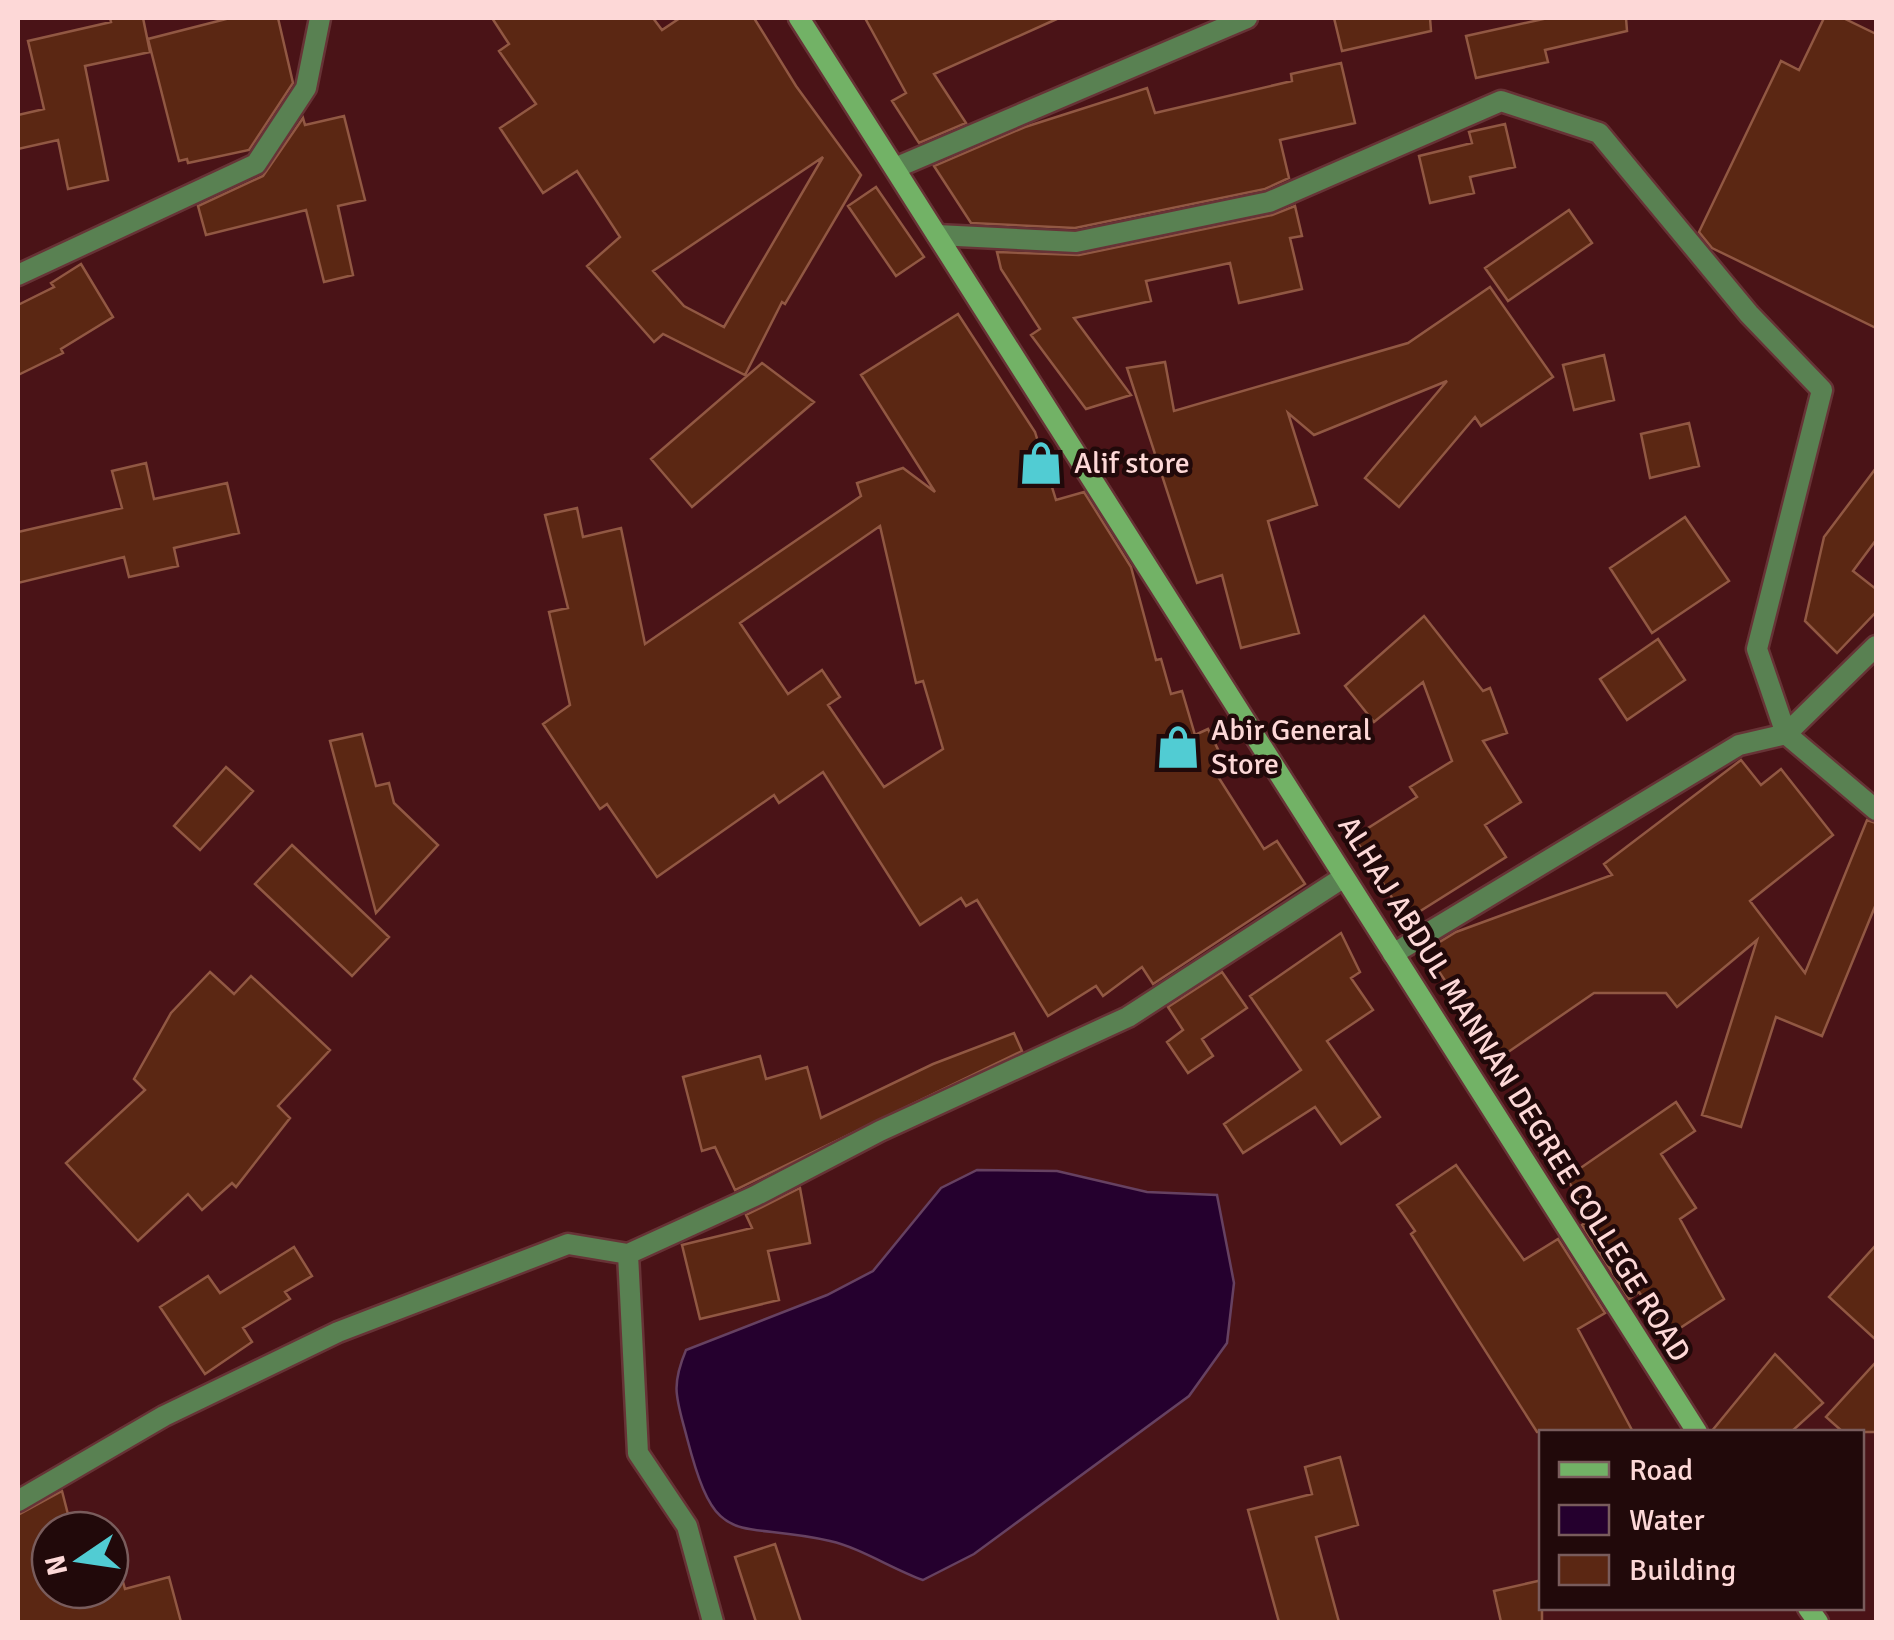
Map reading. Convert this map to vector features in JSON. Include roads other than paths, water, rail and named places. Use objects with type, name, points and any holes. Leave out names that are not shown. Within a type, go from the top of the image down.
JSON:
[{"type":"street","points":[[18,275],[256,164],[306,88],[320,18]]},
{"type":"street","name":"ALHAJ ABDUL MANNAN DEGREE COLLEGE ROAD","points":[[799,18],[1696,1430]]},
{"type":"street","points":[[894,168],[1247,18]]},
{"type":"street","points":[[937,235],[1076,242],[1269,202],[1501,101],[1599,133],[1748,314],[1822,390],[1756,649],[1786,734],[1876,810]]},
{"type":"street","points":[[1393,954],[1739,744],[1786,734],[1876,646]]},
{"type":"street","points":[[18,1501],[164,1416],[338,1332],[568,1244],[628,1254],[1128,1016],[1344,877]]},
{"type":"street","points":[[628,1254],[638,1453],[687,1526],[713,1622]]},
{"type":"water","points":[[977,1170],[1057,1171],[1147,1192],[1217,1195],[1234,1283],[1227,1343],[1189,1396],[974,1554],[923,1580],[842,1544],[750,1529],[720,1516],[708,1500],[698,1475],[678,1403],[678,1374],[686,1350],[827,1295],[873,1271],[941,1188]]},
{"type":"place","name":"Alif store","points":[[1041,463]]},
{"type":"place","name":"Abir General Store","points":[[1178,747]]}]
